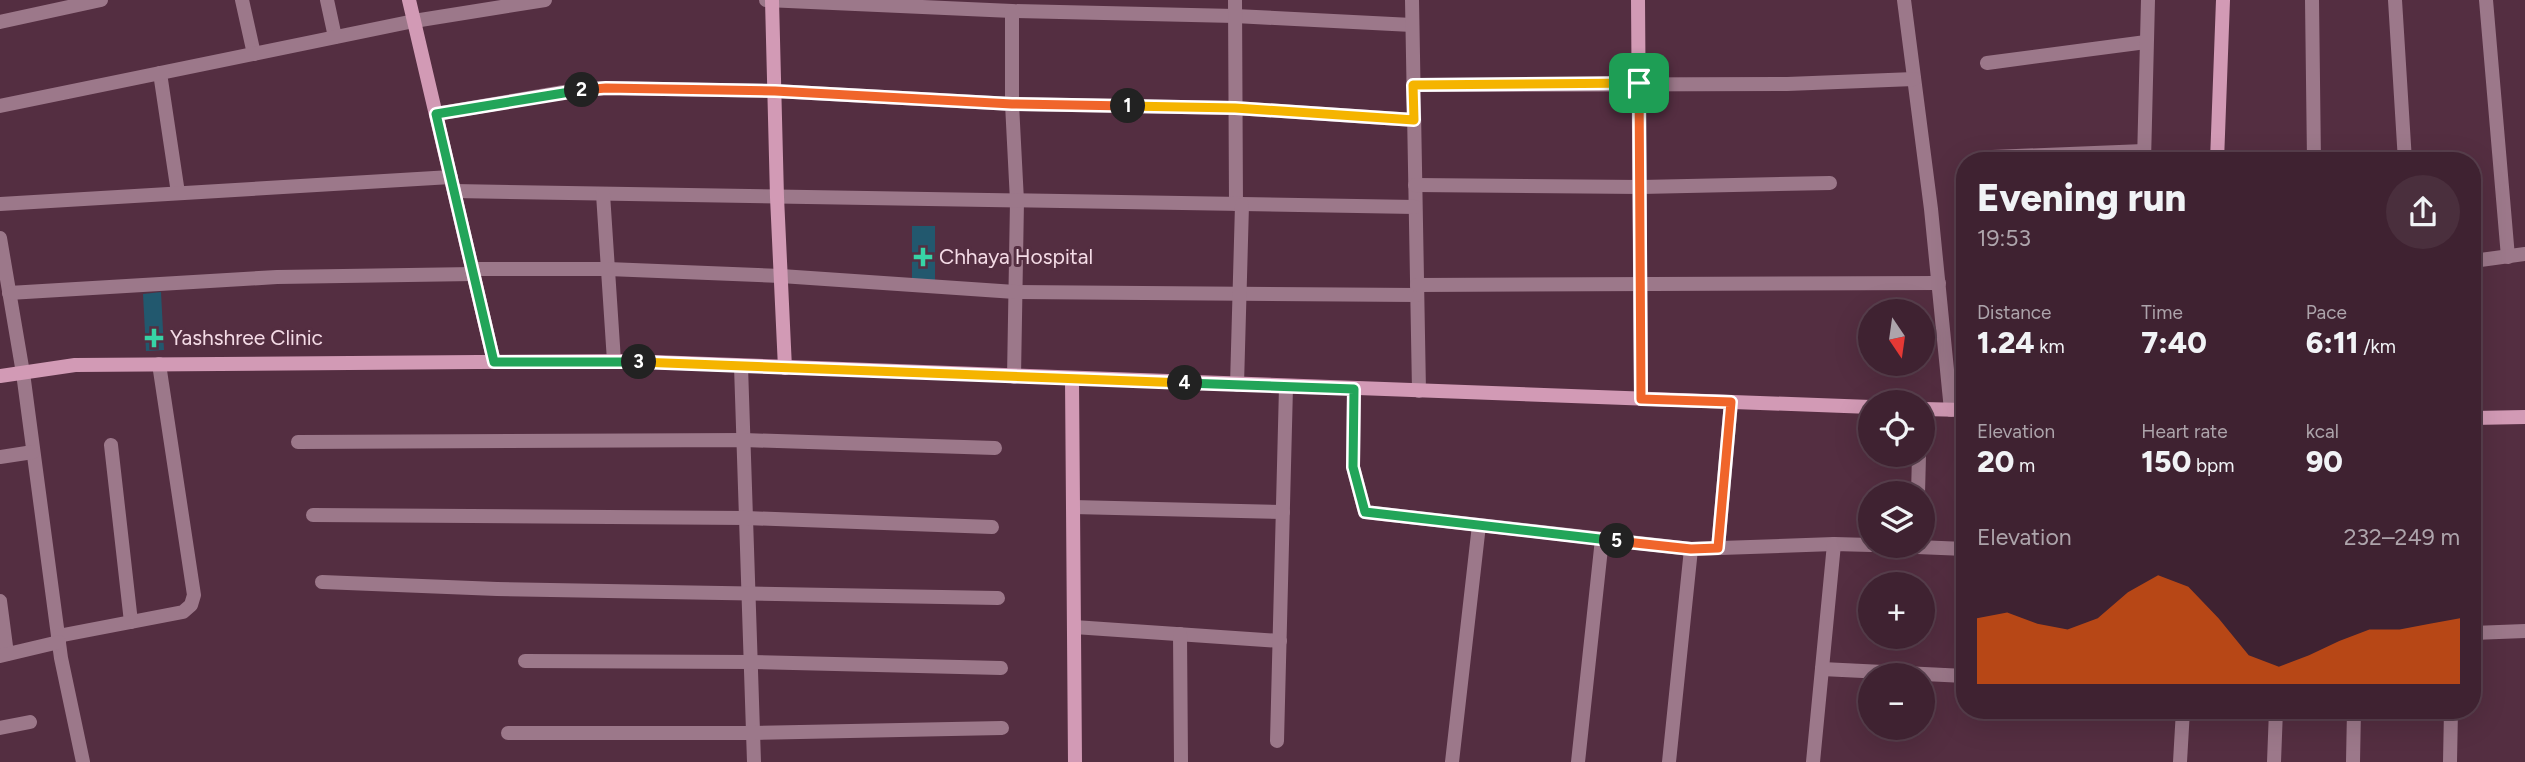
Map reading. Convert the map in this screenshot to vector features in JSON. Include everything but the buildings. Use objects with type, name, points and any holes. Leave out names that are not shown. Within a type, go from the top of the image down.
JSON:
[{"type":"main road","points":[[409,0],[494,362]]},
{"type":"main road","points":[[770,0],[785,368]]},
{"type":"main road","points":[[1637,0],[1641,187],[1641,399]]},
{"type":"main road","points":[[2217,152],[2223,0]]},
{"type":"main road","points":[[0,376],[75,365],[614,361],[1858,407]]},
{"type":"main road","points":[[1072,379],[1076,762]]},
{"type":"main road","points":[[1935,409],[1956,410]]},
{"type":"main road","points":[[2481,418],[2525,418]]},
{"type":"street","points":[[0,22],[101,0]]},
{"type":"street","points":[[242,0],[254,54]]},
{"type":"street","points":[[327,0],[335,37]]},
{"type":"street","points":[[0,106],[414,21],[545,0]]},
{"type":"street","points":[[770,0],[1012,11],[1235,16],[1412,25]]},
{"type":"street","points":[[1235,0],[1240,293],[1237,385]]},
{"type":"street","points":[[1412,0],[1419,391]]},
{"type":"street","points":[[1904,0],[1956,396]]},
{"type":"street","points":[[2144,152],[2148,0]]},
{"type":"street","points":[[2312,0],[2314,152]]},
{"type":"street","points":[[2395,0],[2404,152]]},
{"type":"street","points":[[2486,0],[2508,257]]},
{"type":"street","points":[[1012,11],[1012,104],[1017,201],[1014,377]]},
{"type":"street","points":[[1987,63],[2146,43]]},
{"type":"street","points":[[160,73],[178,193]]},
{"type":"street","points":[[1413,85],[1787,84],[1914,79]]},
{"type":"street","points":[[436,114],[588,89],[775,91],[1012,104],[1235,108],[1414,120]]},
{"type":"street","points":[[1415,185],[1641,187],[1830,183]]},
{"type":"street","points":[[0,204],[178,193],[452,184],[603,194],[1415,207]]},
{"type":"street","points":[[603,194],[614,361]]},
{"type":"street","points":[[0,238],[23,373],[59,639],[83,762]]},
{"type":"street","points":[[2481,260],[2525,254]]},
{"type":"street","points":[[9,293],[266,277],[608,269],[781,276],[1015,292],[1240,293],[1641,285],[1940,283]]},
{"type":"street","points":[[0,601],[4,655],[59,639],[183,612],[191,605],[194,595],[159,364]]},
{"type":"street","points":[[741,366],[754,762]]},
{"type":"street","points":[[1277,741],[1286,387]]},
{"type":"street","points":[[1354,389],[1353,467],[1365,512],[1691,549],[1858,545]]},
{"type":"street","points":[[1718,548],[1731,402]]},
{"type":"street","points":[[298,442],[744,440],[995,448]]},
{"type":"street","points":[[111,445],[131,622]]},
{"type":"street","points":[[0,457],[33,452]]},
{"type":"street","points":[[1073,507],[1283,512]]},
{"type":"street","points":[[313,515],[746,518],[992,527]]},
{"type":"street","points":[[1452,762],[1479,525]]},
{"type":"street","points":[[1577,762],[1602,539]]},
{"type":"street","points":[[1813,762],[1834,544]]},
{"type":"street","points":[[1935,548],[1956,549]]},
{"type":"street","points":[[1669,762],[1691,549]]},
{"type":"street","points":[[322,582],[497,589],[998,598]]},
{"type":"street","points":[[1074,627],[1280,641]]},
{"type":"street","points":[[2481,633],[2525,631]]},
{"type":"street","points":[[1180,634],[1181,762]]},
{"type":"street","points":[[526,661],[751,662],[1001,668]]},
{"type":"street","points":[[1822,669],[1956,676]]},
{"type":"street","points":[[2180,762],[2182,719]]},
{"type":"street","points":[[2274,762],[2276,719]]},
{"type":"street","points":[[2353,762],[2354,719]]},
{"type":"street","points":[[2450,762],[2451,719]]},
{"type":"street","points":[[0,728],[30,722]]},
{"type":"street","points":[[508,733],[753,733],[1002,728]]},
{"type":"place","name":"Chhaya Hospital","points":[[923,257]]},
{"type":"place","name":"Yashshree Clinic","points":[[154,338]]},
{"type":"route","points":[[1639,83],[1641,399],[1731,402],[1718,548],[1691,549],[1365,512],[1353,467],[1354,389],[626,361],[494,362],[436,114],[564,92],[606,88],[775,91],[1012,104],[1235,108],[1414,120],[1413,85],[1639,83]]}]
